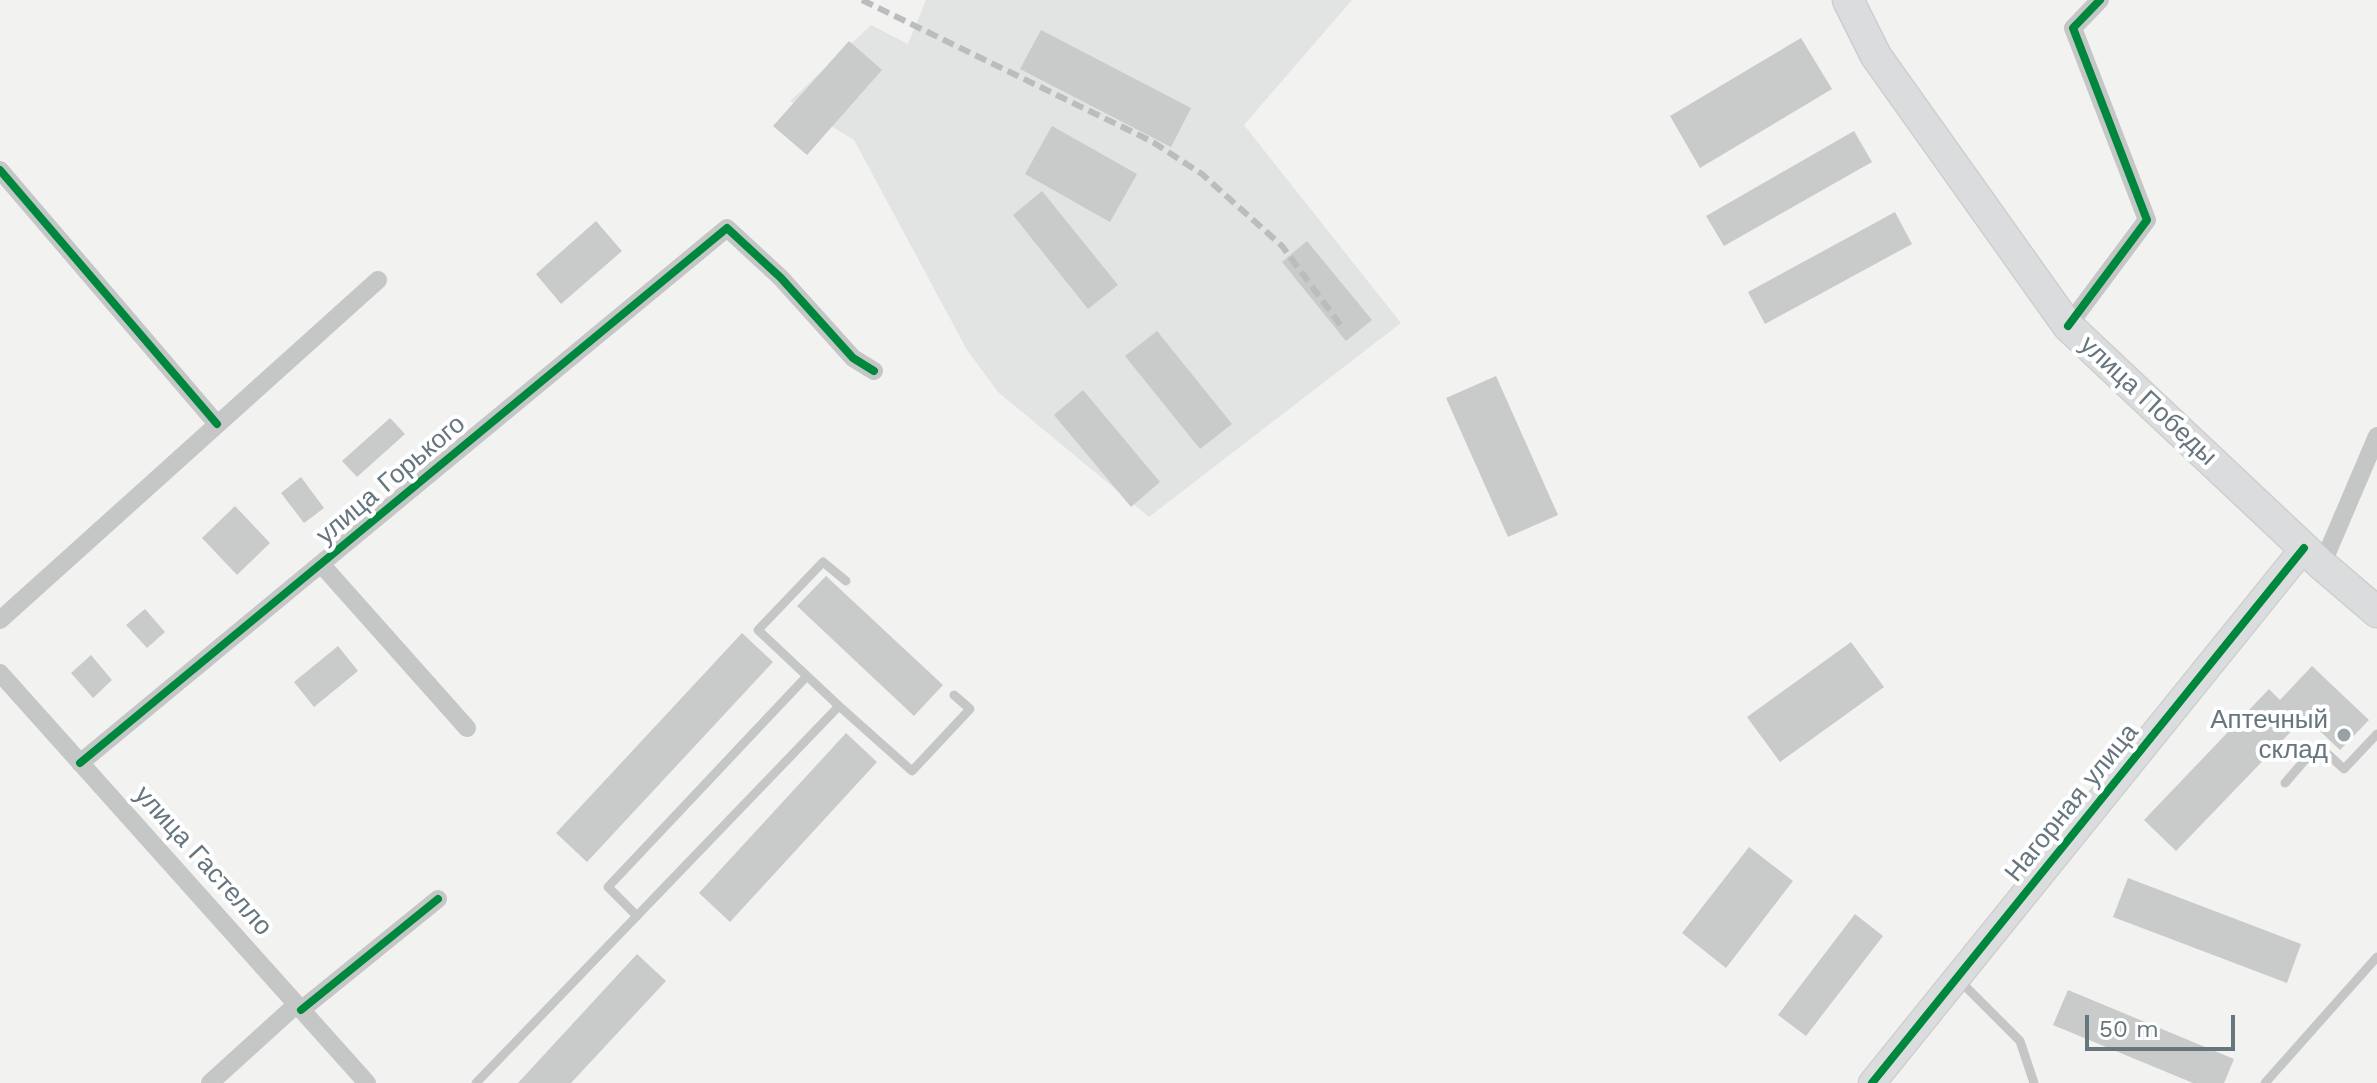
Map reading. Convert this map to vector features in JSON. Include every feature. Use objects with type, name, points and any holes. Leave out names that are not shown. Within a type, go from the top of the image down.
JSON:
[{"type":"main road","name":"улица Победы","points":[[1848,0],[1876,56],[2068,326],[2313,557],[2377,612]]},
{"type":"street","points":[[2068,326],[2147,220],[2073,28],[2100,0]]},
{"type":"street","points":[[0,170],[217,424]]},
{"type":"street","name":"улица Горького","points":[[80,763],[727,228],[781,278],[853,358],[874,371]]},
{"type":"street","points":[[0,620],[378,280]]},
{"type":"street","name":"Нагорная улица","points":[[1872,1083],[2313,557],[2377,436]]},
{"type":"street","name":"улица Горького","points":[[321,564],[467,728]]},
{"type":"street","name":"улица Гастелло","points":[[0,673],[367,1083]]},
{"type":"street","points":[[210,1083],[299,1007],[438,899]]},
{"type":"lane","points":[[846,581],[823,562],[758,630],[912,771],[970,709],[954,695]]},
{"type":"lane","points":[[637,916],[608,887],[807,676]]},
{"type":"lane","points":[[476,1083],[839,706]]},
{"type":"lane","points":[[2285,783],[2318,745],[2344,769],[2377,734]]},
{"type":"lane","points":[[2265,1083],[2377,957]]},
{"type":"lane","points":[[1957,978],[2020,1041],[2034,1083]]},
{"type":"shaded area","points":[[926,0],[1352,0],[1244,125],[1401,323],[1149,517],[998,392],[967,350],[854,140],[790,101],[871,25],[908,44]]},
{"type":"building","points":[[1041,30],[1191,108],[1171,147],[1020,69]]},
{"type":"building","points":[[1801,38],[1832,89],[1700,168],[1670,116]]},
{"type":"building","points":[[849,41],[882,70],[807,155],[773,126]]},
{"type":"building","points":[[1052,126],[1137,174],[1110,222],[1025,174]]},
{"type":"building","points":[[1854,131],[1872,162],[1724,246],[1706,216]]},
{"type":"building","points":[[1042,191],[1118,285],[1088,309],[1013,215]]},
{"type":"building","points":[[1895,212],[1912,244],[1765,324],[1748,292]]},
{"type":"building","points":[[596,221],[622,251],[561,304],[536,274]]},
{"type":"building","points":[[1307,241],[1372,320],[1346,341],[1282,262]]},
{"type":"building","points":[[1157,331],[1232,424],[1200,449],[1125,356]]},
{"type":"building","points":[[1496,376],[1558,515],[1508,537],[1446,398]]},
{"type":"building","points":[[1083,390],[1160,482],[1131,507],[1054,415]]},
{"type":"building","points":[[390,418],[405,434],[357,477],[342,461]]},
{"type":"building","points":[[301,477],[324,508],[304,523],[281,493]]},
{"type":"building","points":[[235,506],[270,543],[237,575],[202,538]]},
{"type":"building","points":[[826,576],[943,685],[914,716],[797,606]]},
{"type":"building","points":[[145,609],[165,632],[147,648],[126,625]]},
{"type":"building","points":[[742,633],[773,662],[587,862],[556,833]]},
{"type":"building","points":[[1851,642],[1884,687],[1780,762],[1747,717]]},
{"type":"building","points":[[338,646],[358,671],[314,707],[294,682]]},
{"type":"building","points":[[91,655],[112,680],[93,698],[71,673]]},
{"type":"building","points":[[2312,666],[2369,720],[2340,750],[2305,717],[2176,851],[2144,820],[2269,689],[2280,700]]},
{"type":"building","points":[[846,733],[877,762],[730,922],[699,893]]},
{"type":"building","points":[[1749,847],[1793,881],[1726,968],[1682,933]]},
{"type":"building","points":[[2128,878],[2301,944],[2287,983],[2113,917]]},
{"type":"building","points":[[1855,914],[1883,936],[1806,1036],[1778,1015]]},
{"type":"building","points":[[637,954],[666,981],[571,1083],[518,1083]]},
{"type":"building","points":[[2068,990],[2234,1059],[2224,1083],[2193,1083],[2053,1025]]},
{"type":"railway","points":[[862,0],[1151,141],[1202,174],[1282,246],[1342,327]]},
{"type":"cycle path","points":[[2068,326],[2147,220],[2073,28],[2100,0]]},
{"type":"cycle path","points":[[0,170],[217,424]]},
{"type":"cycle path","points":[[80,763],[727,228],[781,278],[853,358],[874,371]]},
{"type":"cycle path","points":[[1872,1083],[2304,548]]},
{"type":"cycle path","points":[[301,1010],[438,899]]},
{"type":"place","name":"Аптечный склад","points":[[2344,735]]}]
